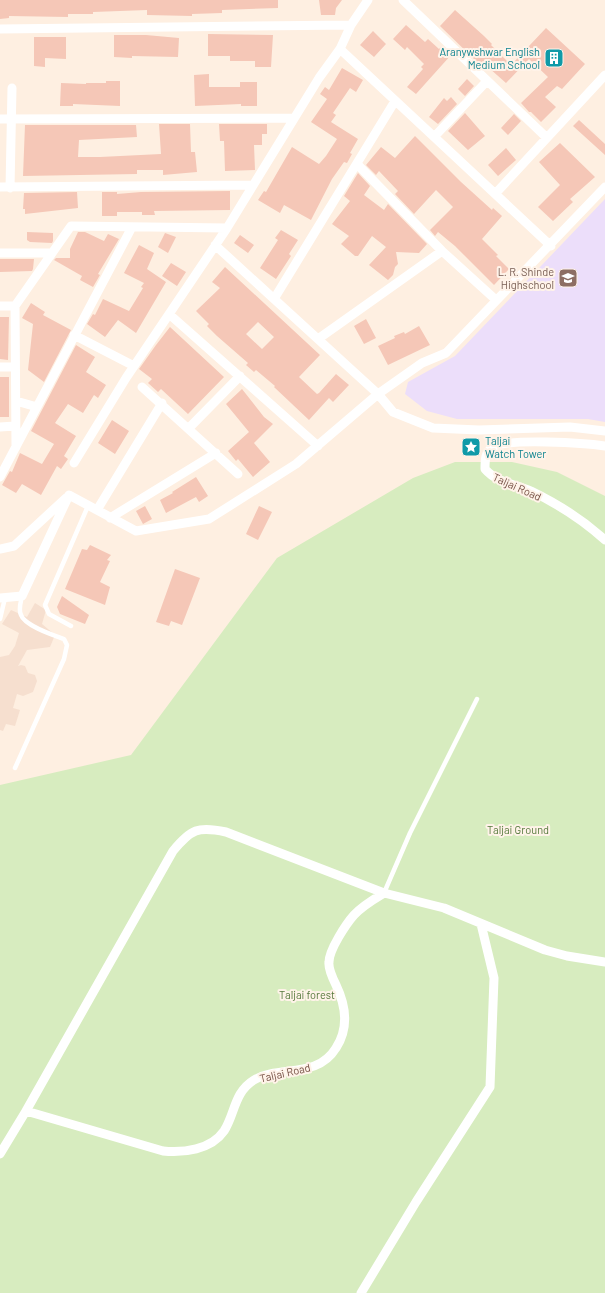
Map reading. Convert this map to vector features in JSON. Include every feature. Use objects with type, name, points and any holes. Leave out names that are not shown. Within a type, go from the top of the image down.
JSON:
[{"type":"street","points":[[74,463],[134,366],[227,228],[294,118],[340,49],[351,25],[368,0]]},
{"type":"street","points":[[403,0],[547,138]]},
{"type":"street","points":[[0,29],[351,25]]},
{"type":"street","points":[[340,49],[551,246]]},
{"type":"street","points":[[495,194],[605,75]]},
{"type":"street","points":[[434,137],[487,81]]},
{"type":"street","points":[[10,188],[12,88]]},
{"type":"street","points":[[274,299],[395,100]]},
{"type":"street","points":[[0,118],[294,118]]},
{"type":"street","points":[[357,164],[442,251],[496,300]]},
{"type":"street","points":[[0,187],[252,185]]},
{"type":"street","points":[[69,495],[136,531],[209,519],[296,464],[378,394],[422,363],[446,353],[496,300],[551,246],[605,187]]},
{"type":"street","points":[[16,447],[15,306],[70,226],[227,228]]},
{"type":"street","points":[[0,477],[132,226]]},
{"type":"street","points":[[215,245],[378,394],[393,412],[433,428],[479,430],[570,428],[605,431]]},
{"type":"street","points":[[318,340],[442,251]]},
{"type":"street","points":[[0,253],[52,253]]},
{"type":"street","points":[[0,306],[15,306]]},
{"type":"street","points":[[169,314],[318,446]]},
{"type":"street","points":[[74,335],[134,366]]},
{"type":"street","points":[[0,367],[15,367]]},
{"type":"street","points":[[189,428],[240,376]]},
{"type":"street","points":[[142,387],[162,403],[238,474]]},
{"type":"street","points":[[16,401],[37,407]]},
{"type":"street","points":[[92,508],[162,403]]},
{"type":"street","points":[[0,427],[15,426]]},
{"type":"street","name":"Taljai Road","points":[[605,446],[572,442],[508,443],[493,447],[485,456],[485,469],[490,476],[508,484],[529,490],[554,503],[589,526],[605,540]]},
{"type":"street","points":[[110,518],[216,453]]},
{"type":"street","points":[[0,549],[14,546],[69,495]]},
{"type":"street","points":[[3,598],[22,596],[69,495]]},
{"type":"street","points":[[0,1154],[26,1111],[169,858],[186,835],[199,830],[210,828],[226,832],[384,892],[444,908],[544,950],[567,956],[605,962]]},
{"type":"street","name":"Taljai Road","points":[[26,1111],[163,1152],[180,1153],[197,1149],[214,1141],[224,1132],[243,1088],[255,1079],[271,1074],[312,1068],[323,1062],[336,1049],[342,1035],[346,1016],[344,1001],[328,963],[331,950],[355,914],[384,892]]},
{"type":"street","points":[[361,1293],[416,1202],[490,1087],[494,978],[481,924]]},
{"type":"lane","points":[[71,626],[48,614],[45,605],[92,508]]},
{"type":"lane","points":[[15,768],[64,659],[67,645],[64,639],[27,623],[21,616],[20,609],[22,596]]},
{"type":"lane","points":[[0,619],[3,598]]},
{"type":"lane","points":[[384,892],[410,833],[477,699]]},
{"type":"shaded area","name":"L. R. Shinde Highschool","points":[[605,199],[605,422],[588,419],[457,419],[427,411],[405,394],[408,382],[455,356]]},
{"type":"shaded area","points":[[35,603],[46,610],[42,624],[55,635],[50,647],[27,650],[18,666],[25,666],[28,673],[35,675],[37,681],[33,692],[23,696],[17,694],[13,708],[20,710],[15,726],[6,724],[3,731],[0,730],[0,657],[9,655],[15,646],[19,633],[2,624],[11,610],[27,617]]},
{"type":"green space","name":"Taljai forest","points":[[455,462],[512,462],[557,472],[605,496],[605,1293],[0,1293],[0,785],[131,755],[277,558],[413,478]]},
{"type":"building","points":[[0,0],[278,0],[278,8],[222,10],[222,13],[192,14],[192,16],[147,15],[147,10],[93,12],[93,14],[68,14],[68,17],[9,16],[9,18],[0,19]]},
{"type":"building","points":[[319,0],[342,0],[336,8],[335,15],[321,15]]},
{"type":"building","points":[[455,10],[484,36],[509,63],[512,61],[513,63],[546,28],[585,64],[562,89],[557,86],[545,97],[556,107],[541,122],[521,103],[548,77],[529,59],[506,83],[489,68],[487,70],[440,26]]},
{"type":"building","points":[[406,25],[425,42],[428,39],[439,49],[442,46],[451,55],[416,94],[407,87],[423,69],[421,67],[424,64],[407,47],[405,50],[393,39]]},
{"type":"building","points":[[373,31],[386,44],[374,57],[360,45]]},
{"type":"building","points":[[208,34],[273,35],[271,67],[255,67],[255,61],[230,61],[230,56],[208,56]]},
{"type":"building","points":[[114,35],[146,35],[179,38],[178,57],[114,57]]},
{"type":"building","points":[[34,37],[66,37],[66,59],[45,58],[45,67],[34,66]]},
{"type":"building","points":[[342,68],[363,80],[356,92],[350,88],[333,113],[336,115],[331,122],[358,139],[350,153],[352,154],[347,163],[344,162],[332,179],[311,220],[284,205],[280,213],[258,200],[264,191],[266,192],[292,147],[319,164],[337,139],[311,122],[327,99],[320,94],[325,87],[329,90]]},
{"type":"building","points":[[209,74],[209,87],[240,87],[240,82],[257,82],[257,106],[241,106],[241,104],[195,106],[194,75]]},
{"type":"building","points":[[467,79],[474,86],[465,96],[458,89]]},
{"type":"building","points":[[106,81],[120,81],[120,106],[73,104],[73,106],[60,106],[61,83],[86,84],[106,83]]},
{"type":"building","points":[[451,97],[457,104],[438,124],[429,117],[444,98],[447,101]]},
{"type":"building","points":[[465,113],[485,136],[468,150],[448,131]]},
{"type":"building","points":[[514,114],[521,121],[508,135],[501,128]]},
{"type":"building","points":[[579,120],[605,144],[605,155],[573,126]]},
{"type":"building","points":[[159,124],[190,124],[191,152],[195,152],[197,172],[163,175],[163,170],[137,170],[137,174],[23,176],[25,125],[136,125],[137,137],[79,140],[78,157],[100,157],[161,154]]},
{"type":"building","points":[[219,124],[267,124],[267,134],[262,134],[262,145],[254,145],[255,170],[225,171],[224,141],[220,141]]},
{"type":"building","points":[[415,136],[461,182],[492,210],[493,208],[502,216],[482,239],[509,269],[494,285],[455,246],[438,232],[435,236],[430,230],[453,207],[436,190],[414,214],[395,194],[398,191],[379,171],[376,175],[366,165],[381,147],[395,158]]},
{"type":"building","points":[[560,143],[595,177],[570,199],[573,202],[553,221],[538,207],[560,185],[539,162]]},
{"type":"building","points":[[506,148],[516,160],[498,176],[488,165]]},
{"type":"building","points":[[358,173],[370,186],[364,195],[384,210],[388,204],[427,244],[419,253],[396,252],[398,264],[395,267],[393,275],[388,280],[369,265],[386,247],[372,236],[358,256],[355,256],[341,244],[349,236],[332,224],[350,201],[344,196]]},
{"type":"building","points":[[230,191],[230,210],[154,211],[155,215],[142,215],[142,212],[117,212],[117,216],[102,216],[102,192],[117,192],[117,194],[141,192]]},
{"type":"building","points":[[77,192],[78,208],[25,214],[25,209],[23,209],[24,193]]},
{"type":"building","points":[[281,230],[298,240],[289,254],[291,256],[276,279],[260,268],[278,240],[275,238]]},
{"type":"building","points":[[27,232],[53,233],[53,241],[52,243],[30,242],[27,240]]},
{"type":"building","points":[[78,232],[85,232],[104,241],[108,234],[119,239],[98,274],[100,275],[93,287],[80,280],[82,276],[54,260],[56,258],[70,258],[70,249]]},
{"type":"building","points":[[165,233],[176,237],[168,253],[158,247]]},
{"type":"building","points":[[240,235],[254,245],[248,253],[234,243]]},
{"type":"building","points":[[139,245],[154,253],[147,269],[166,282],[136,333],[118,320],[105,337],[87,324],[93,314],[95,315],[103,299],[129,311],[143,288],[141,287],[144,283],[124,273]]},
{"type":"building","points":[[0,259],[34,259],[33,269],[32,271],[0,272]]},
{"type":"building","points":[[171,263],[186,272],[177,286],[162,276]]},
{"type":"building","points":[[225,267],[320,355],[299,377],[317,394],[336,374],[349,385],[333,402],[329,398],[309,420],[274,387],[275,386],[256,370],[254,372],[246,365],[248,363],[207,326],[209,324],[196,311],[220,288],[212,282]],"holes":[[[258,322],[274,337],[262,349],[246,334]]]},
{"type":"building","points":[[31,303],[45,312],[43,315],[71,330],[44,382],[28,370],[33,324],[22,318]]},
{"type":"building","points":[[0,317],[9,317],[8,360],[0,359]]},
{"type":"building","points":[[366,319],[376,338],[364,344],[354,326]]},
{"type":"building","points":[[419,326],[430,345],[388,365],[378,346],[395,338],[394,336],[404,332],[405,334]]},
{"type":"building","points":[[170,327],[224,377],[188,414],[161,389],[158,392],[148,383],[152,379],[139,369]]},
{"type":"building","points":[[76,345],[95,357],[86,372],[106,385],[98,398],[94,395],[83,413],[68,404],[55,423],[76,436],[64,456],[68,459],[61,469],[57,466],[41,495],[22,484],[16,493],[2,485],[10,471],[12,472],[20,453],[42,464],[54,444],[31,431]]},
{"type":"building","points":[[0,377],[9,377],[9,417],[0,417]]},
{"type":"building","points":[[242,389],[264,417],[273,424],[254,443],[270,462],[253,477],[238,459],[236,461],[228,451],[249,432],[226,404]]},
{"type":"building","points":[[112,420],[129,431],[115,454],[98,443]]},
{"type":"building","points":[[196,477],[208,496],[199,502],[196,497],[166,513],[160,500]]},
{"type":"building","points":[[145,506],[152,519],[143,524],[136,511]]},
{"type":"building","points":[[259,506],[272,512],[258,540],[246,534]]},
{"type":"building","points":[[90,545],[111,555],[107,560],[110,561],[100,582],[110,587],[105,605],[65,589],[82,549],[87,550]]},
{"type":"building","points":[[175,569],[200,578],[182,625],[171,621],[169,626],[156,622]]},
{"type":"building","points":[[62,596],[89,615],[85,624],[60,614],[57,607]]},
{"type":"place","name":"Aranywshwar English Medium School","points":[[554,58]]},
{"type":"place","name":"L. R. Shinde Highschool","points":[[568,278]]},
{"type":"place","name":"Taljai Watch Tower","points":[[471,447]]},
{"type":"park label","name":"Taljai Ground","points":[[518,830]]}]
